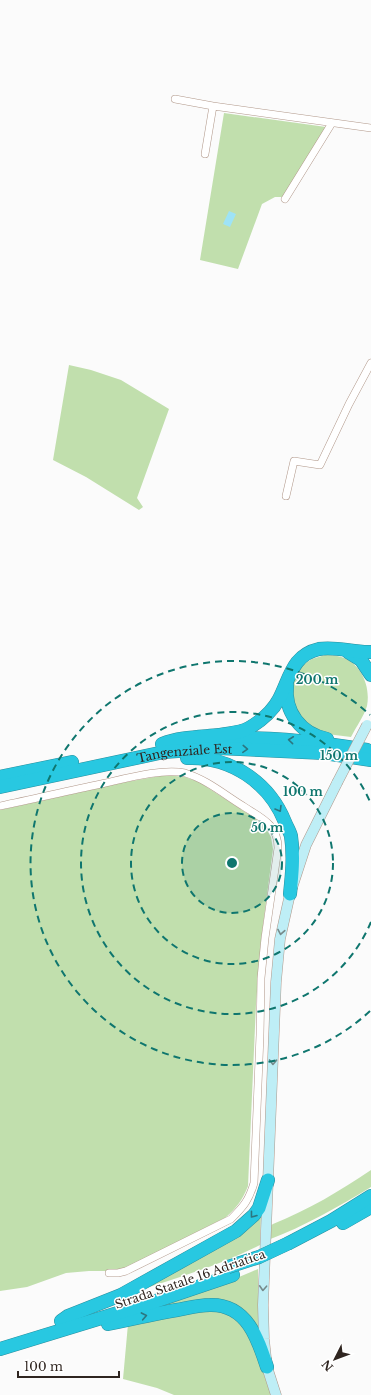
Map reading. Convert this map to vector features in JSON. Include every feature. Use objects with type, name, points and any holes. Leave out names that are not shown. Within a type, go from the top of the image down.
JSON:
[{"type":"highway","points":[[162,744],[173,740],[234,733],[247,730],[260,722],[270,712],[279,699],[292,668],[297,662],[311,652],[327,648],[371,652]]},
{"type":"highway","points":[[344,650],[361,660],[371,675]]},
{"type":"highway","points":[[288,679],[286,692],[289,708],[296,721],[306,730],[320,737],[371,747]]},
{"type":"highway","name":"Tangenziale Est","points":[[0,778],[162,744],[219,739],[280,739],[371,750]]},
{"type":"highway","name":"Tangenziale Est","points":[[0,788],[164,752],[219,748],[324,753],[371,760]]},
{"type":"highway","points":[[106,764],[120,765],[176,758],[200,757],[220,761],[237,768],[269,794],[281,812],[291,835],[293,862],[290,894]]},
{"type":"highway","points":[[267,1367],[260,1344],[248,1324],[235,1312],[221,1305],[200,1305],[72,1331],[63,1325],[68,1316],[121,1295],[236,1231],[254,1215],[259,1208],[268,1180]]},
{"type":"highway","name":"Strada Statale 16 Adriatica","points":[[0,1340],[63,1325],[195,1289],[230,1271],[263,1265],[371,1196]]},
{"type":"highway","name":"Strada Statale 16 Adriatica","points":[[290,1247],[331,1230],[371,1207]]},
{"type":"highway","name":"Strada Statale 16 Adriatica","points":[[0,1349],[63,1325]]},
{"type":"main road","points":[[276,1395],[267,1367],[263,1305],[276,982],[280,938],[290,894],[306,845],[369,722]]},
{"type":"street","points":[[175,99],[212,106],[371,128]]},
{"type":"street","points":[[205,154],[212,106]]},
{"type":"street","points":[[285,199],[332,123]]},
{"type":"street","points":[[286,496],[294,461],[320,465],[349,404],[371,363]]},
{"type":"street","points":[[0,806],[138,776],[167,772],[183,773],[200,779],[264,820],[276,832],[278,840],[261,978],[254,1183],[250,1196],[231,1219],[126,1271],[109,1273]]},
{"type":"green space","points":[[224,113],[326,127],[283,197],[275,197],[262,204],[238,269],[200,260]]},
{"type":"green space","points":[[69,365],[91,370],[121,380],[169,409],[137,498],[143,507],[139,510],[86,477],[53,460]]},
{"type":"green space","points":[[325,655],[345,658],[358,668],[365,682],[368,698],[367,706],[351,737],[327,734],[304,725],[291,703],[294,677],[301,666],[312,659]]},
{"type":"green space","points":[[166,775],[185,777],[199,782],[256,819],[265,827],[271,837],[273,849],[261,941],[256,1004],[248,1186],[239,1204],[225,1218],[124,1269],[66,1273],[27,1287],[0,1291],[0,810],[126,782]]},
{"type":"green space","points":[[371,1170],[371,1187],[321,1216],[268,1240],[270,1226],[324,1200]]},
{"type":"green space","points":[[261,1212],[260,1245],[214,1265],[134,1292]]},
{"type":"green space","points":[[258,1269],[259,1332],[231,1306],[130,1313],[239,1277]]},
{"type":"green space","points":[[187,1310],[223,1311],[246,1327],[258,1355],[271,1395],[174,1395],[157,1388],[123,1379],[128,1324]]},
{"type":"water","points":[[229,211],[236,214],[230,227],[223,224]]}]
